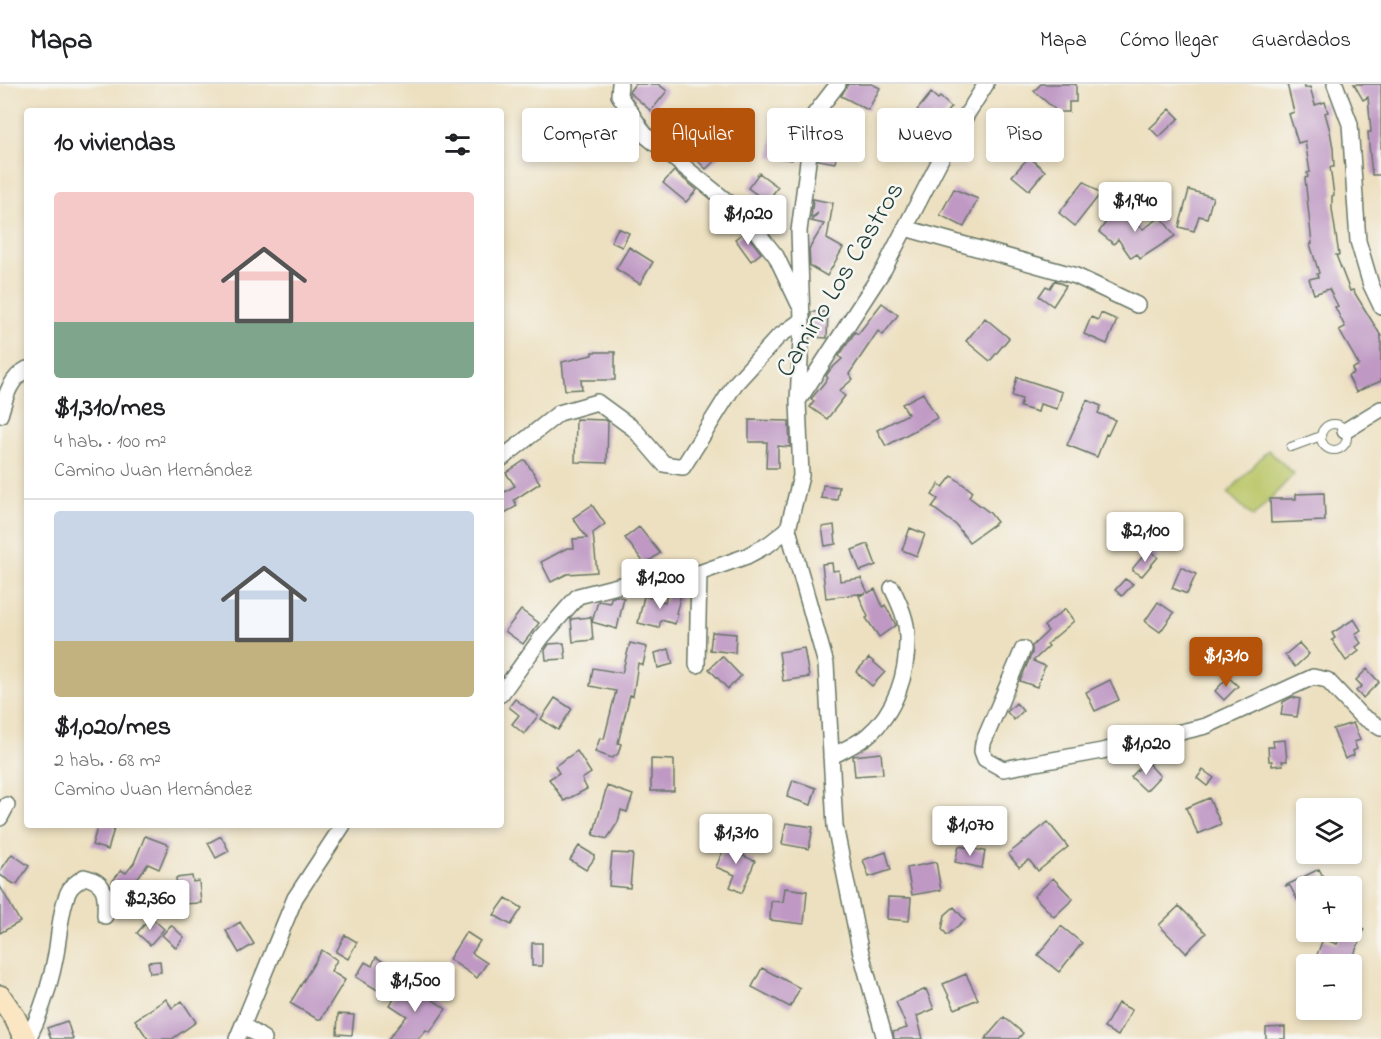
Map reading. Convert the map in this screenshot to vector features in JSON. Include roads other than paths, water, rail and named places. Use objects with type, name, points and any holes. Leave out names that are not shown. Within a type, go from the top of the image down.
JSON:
[{"type":"street","points":[[620,84],[619,95],[646,136],[734,207],[776,256],[802,315]]},
{"type":"street","points":[[798,401],[802,315],[799,231],[814,115],[838,84]]},
{"type":"street","name":"Camino Los Castros","points":[[788,529],[801,476],[798,401],[884,269],[950,141],[986,84]]},
{"type":"street","points":[[1335,84],[1350,124],[1358,242],[1371,285],[1381,306]]},
{"type":"street","points":[[905,228],[1076,276],[1137,305]]},
{"type":"street","points":[[504,457],[559,413],[597,402],[633,429],[664,464],[683,467],[735,384],[778,337],[802,315]]},
{"type":"street","points":[[0,415],[7,393],[19,374],[24,371]]},
{"type":"street","points":[[1344,431],[1381,410]]},
{"type":"street","points":[[504,690],[542,637],[578,596],[653,577],[699,573],[747,556],[769,544],[788,529],[826,664],[835,826],[860,949],[885,1039]]},
{"type":"street","points":[[698,665],[699,573]]},
{"type":"street","points":[[831,757],[867,736],[886,715],[897,696],[904,668],[907,635],[902,609],[892,588]]},
{"type":"street","points":[[1023,649],[983,743],[982,751],[986,759],[1003,769],[1102,751],[1206,726],[1313,677],[1327,680],[1360,715],[1381,728]]},
{"type":"street","points":[[264,1039],[240,1032],[295,898],[341,828]]},
{"type":"street","points":[[0,996],[26,1039],[36,1024],[46,993],[56,956],[66,898],[71,888],[84,877],[94,879],[104,888],[105,916]]},
{"type":"lane","points":[[1329,425],[1339,426],[1346,438],[1345,443],[1338,449],[1324,446],[1321,436],[1329,425]]},
{"type":"lane","points":[[1291,447],[1321,436]]}]
